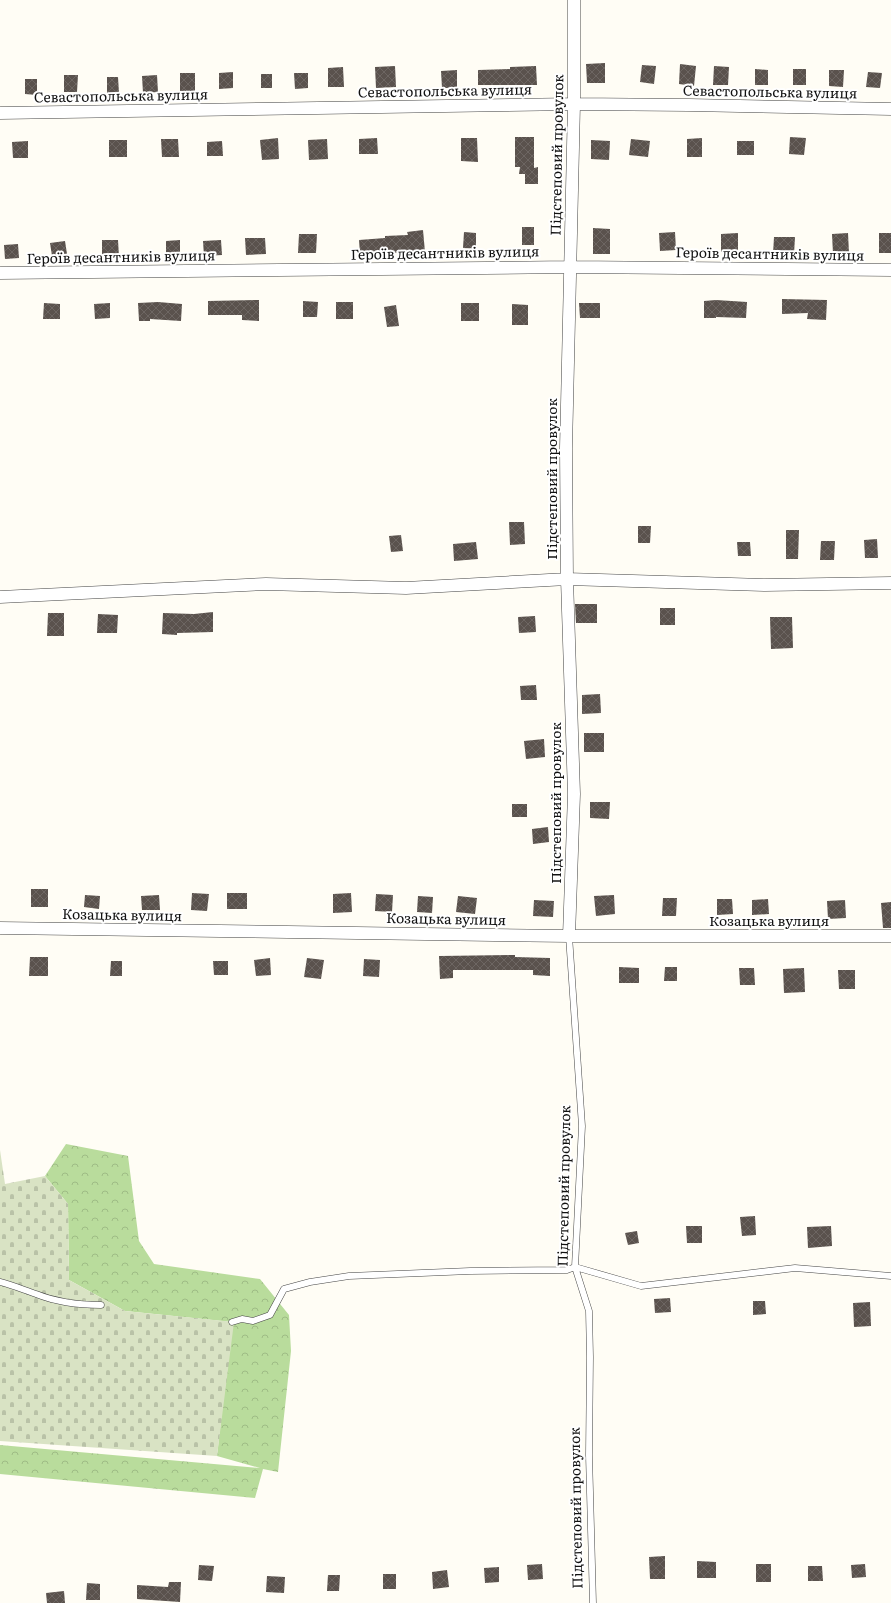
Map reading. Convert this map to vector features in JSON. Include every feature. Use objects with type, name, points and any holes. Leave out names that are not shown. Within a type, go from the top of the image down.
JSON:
[{"type":"street","name":"Підстеповий провулок","points":[[569,936],[574,794],[567,579],[566,448],[574,104],[574,0]]},
{"type":"street","name":"Севастопольська вулиця","points":[[0,113],[574,104],[689,104],[891,110]]},
{"type":"street","name":"Героїв десантників вулиця","points":[[0,273],[571,267],[891,270]]},
{"type":"street","points":[[0,597],[266,584],[406,588],[567,579],[765,585],[891,583]]},
{"type":"street","name":"Козацька вулиця","points":[[0,928],[569,936],[891,936]]},
{"type":"lane","name":"Підстеповий провулок","points":[[569,936],[582,1126],[575,1267],[589,1311],[589,1455],[593,1603]]},
{"type":"lane","points":[[232,1322],[242,1319],[253,1321],[270,1315],[284,1289],[310,1282],[341,1277],[470,1271],[567,1270],[575,1267],[641,1286],[795,1268],[891,1276]]},
{"type":"lane","points":[[0,1282],[65,1302],[83,1305],[101,1305]]},
{"type":"green space","points":[[66,1144],[128,1156],[139,1241],[154,1264],[260,1279],[289,1315],[291,1351],[278,1472],[263,1469],[255,1498],[0,1474],[0,1445],[260,1468],[217,1456],[232,1322],[125,1311],[69,1280],[68,1204],[45,1176]]},
{"type":"green space","points":[[0,1150],[5,1184],[45,1176],[68,1204],[69,1280],[125,1311],[234,1322],[217,1456],[0,1441]]},
{"type":"building","points":[[605,63],[605,83],[587,83],[586,64]]},
{"type":"building","points":[[680,64],[696,66],[694,86],[679,84]]},
{"type":"building","points":[[642,65],[656,66],[654,84],[640,82]]},
{"type":"building","points":[[395,66],[396,87],[376,88],[375,67]]},
{"type":"building","points":[[536,66],[537,85],[478,85],[478,70],[510,69],[510,67]]},
{"type":"building","points":[[714,66],[729,67],[728,85],[713,85]]},
{"type":"building","points":[[343,67],[344,87],[328,87],[328,68]]},
{"type":"building","points":[[755,69],[768,70],[768,85],[755,85]]},
{"type":"building","points":[[793,69],[806,69],[806,85],[793,85]]},
{"type":"building","points":[[457,70],[457,88],[442,88],[441,71]]},
{"type":"building","points":[[829,70],[844,70],[843,87],[829,86]]},
{"type":"building","points":[[233,72],[233,88],[219,89],[219,73]]},
{"type":"building","points":[[868,72],[882,73],[880,88],[866,87]]},
{"type":"building","points":[[180,73],[195,73],[195,91],[180,91]]},
{"type":"building","points":[[294,73],[308,73],[308,88],[295,89]]},
{"type":"building","points":[[261,74],[272,74],[272,88],[261,88]]},
{"type":"building","points":[[64,75],[78,75],[77,92],[64,92]]},
{"type":"building","points":[[157,75],[158,92],[143,93],[142,76]]},
{"type":"building","points":[[107,77],[118,77],[119,93],[107,94]]},
{"type":"building","points":[[25,79],[37,79],[37,95],[25,94]]},
{"type":"building","points":[[515,137],[534,137],[534,168],[538,167],[538,184],[525,184],[525,174],[519,174],[520,167],[515,167]]},
{"type":"building","points":[[790,137],[806,138],[804,155],[789,154]]},
{"type":"building","points":[[278,138],[279,159],[262,160],[260,140]]},
{"type":"building","points":[[377,138],[378,154],[359,154],[359,139]]},
{"type":"building","points":[[461,138],[477,138],[478,162],[461,161]]},
{"type":"building","points":[[702,138],[702,157],[687,157],[687,139]]},
{"type":"building","points":[[161,139],[178,139],[179,157],[162,157]]},
{"type":"building","points":[[327,139],[328,159],[309,160],[308,140]]},
{"type":"building","points":[[631,139],[650,141],[648,157],[629,155]]},
{"type":"building","points":[[109,140],[127,140],[127,157],[109,157]]},
{"type":"building","points":[[591,140],[610,141],[609,160],[591,159]]},
{"type":"building","points":[[28,141],[28,158],[13,158],[12,142]]},
{"type":"building","points":[[222,141],[223,156],[207,156],[207,142]]},
{"type":"building","points":[[737,141],[754,141],[754,155],[737,155]]},
{"type":"building","points":[[522,227],[534,227],[534,245],[522,245]]},
{"type":"building","points":[[593,228],[610,229],[610,254],[593,254]]},
{"type":"building","points":[[423,230],[425,252],[360,254],[359,240],[385,238],[385,236],[408,235],[407,232]]},
{"type":"building","points":[[464,232],[476,233],[476,249],[463,248]]},
{"type":"building","points":[[675,232],[676,250],[660,251],[659,233]]},
{"type":"building","points":[[738,233],[738,251],[721,252],[721,234]]},
{"type":"building","points":[[848,233],[849,253],[833,254],[832,234]]},
{"type":"building","points":[[879,233],[891,233],[891,253],[879,253]]},
{"type":"building","points":[[299,234],[317,234],[316,253],[298,253]]},
{"type":"building","points":[[774,237],[795,237],[794,254],[773,254]]},
{"type":"building","points":[[245,238],[265,238],[266,254],[246,255]]},
{"type":"building","points":[[102,240],[118,240],[119,257],[102,257]]},
{"type":"building","points":[[180,240],[180,256],[166,256],[166,241]]},
{"type":"building","points":[[221,240],[222,255],[204,256],[203,241]]},
{"type":"building","points":[[65,241],[67,254],[52,256],[50,243]]},
{"type":"building","points":[[18,244],[19,258],[5,259],[4,245]]},
{"type":"building","points":[[782,299],[827,300],[826,320],[807,319],[808,313],[782,314]]},
{"type":"building","points":[[259,300],[259,321],[242,320],[242,315],[208,315],[208,301]]},
{"type":"building","points":[[716,300],[747,302],[746,318],[704,318],[704,301]]},
{"type":"building","points":[[303,301],[318,302],[317,317],[303,317]]},
{"type":"building","points":[[158,302],[182,304],[181,321],[150,319],[150,321],[139,321],[138,303]]},
{"type":"building","points":[[336,302],[353,302],[353,319],[336,319]]},
{"type":"building","points":[[44,303],[60,304],[60,319],[43,319]]},
{"type":"building","points":[[110,303],[110,318],[95,319],[94,304]]},
{"type":"building","points":[[461,303],[479,303],[479,321],[461,321]]},
{"type":"building","points":[[579,303],[600,303],[600,318],[580,318]]},
{"type":"building","points":[[512,304],[528,305],[528,325],[512,325]]},
{"type":"building","points":[[396,305],[399,326],[387,327],[384,307]]},
{"type":"building","points":[[509,522],[524,522],[525,544],[510,545]]},
{"type":"building","points":[[638,526],[651,526],[650,543],[638,543]]},
{"type":"building","points":[[786,530],[799,530],[798,559],[786,559]]},
{"type":"building","points":[[401,535],[403,551],[391,552],[389,536]]},
{"type":"building","points":[[877,539],[878,558],[865,558],[864,540]]},
{"type":"building","points":[[821,541],[835,541],[834,560],[820,560]]},
{"type":"building","points":[[476,542],[478,559],[454,561],[453,544]]},
{"type":"building","points":[[737,542],[750,542],[751,556],[738,556]]},
{"type":"building","points":[[575,604],[597,604],[597,623],[576,623]]},
{"type":"building","points":[[660,608],[675,608],[675,625],[660,625]]},
{"type":"building","points":[[213,612],[213,632],[177,633],[177,635],[162,634],[163,613],[194,614]]},
{"type":"building","points":[[48,613],[64,613],[64,636],[47,636]]},
{"type":"building","points":[[98,614],[118,615],[117,633],[97,633]]},
{"type":"building","points":[[535,616],[536,632],[519,633],[518,617]]},
{"type":"building","points":[[770,617],[792,617],[793,648],[771,649]]},
{"type":"building","points":[[536,685],[537,700],[521,700],[520,686]]},
{"type":"building","points":[[600,694],[601,713],[582,714],[582,695]]},
{"type":"building","points":[[584,733],[604,733],[604,752],[584,752]]},
{"type":"building","points":[[544,739],[545,757],[526,759],[524,741]]},
{"type":"building","points":[[590,802],[610,802],[609,819],[590,818]]},
{"type":"building","points":[[512,804],[527,804],[527,817],[512,817]]},
{"type":"building","points":[[548,827],[549,842],[533,844],[532,829]]},
{"type":"building","points":[[31,889],[48,889],[48,907],[31,907]]},
{"type":"building","points":[[192,893],[209,894],[207,911],[191,910]]},
{"type":"building","points":[[227,893],[247,893],[247,909],[227,909]]},
{"type":"building","points":[[351,893],[352,912],[333,913],[333,894]]},
{"type":"building","points":[[376,894],[393,895],[392,912],[375,911]]},
{"type":"building","points":[[85,895],[100,896],[99,909],[84,907]]},
{"type":"building","points":[[159,895],[160,910],[142,910],[141,896]]},
{"type":"building","points":[[614,895],[615,914],[596,916],[594,896]]},
{"type":"building","points":[[418,896],[433,897],[432,913],[417,912]]},
{"type":"building","points":[[458,896],[477,898],[475,914],[456,912]]},
{"type":"building","points":[[663,898],[677,898],[676,916],[662,916]]},
{"type":"building","points":[[717,899],[732,899],[733,914],[717,915]]},
{"type":"building","points":[[768,899],[769,914],[752,915],[752,900]]},
{"type":"building","points":[[534,900],[554,901],[553,917],[533,916]]},
{"type":"building","points":[[845,900],[846,918],[828,919],[827,901]]},
{"type":"building","points":[[891,902],[891,928],[883,928],[881,903]]},
{"type":"building","points":[[515,955],[515,957],[550,958],[550,976],[533,975],[533,970],[453,970],[453,978],[440,979],[439,956]]},
{"type":"building","points":[[30,957],[48,957],[48,976],[29,976]]},
{"type":"building","points":[[270,958],[271,975],[256,976],[254,960]]},
{"type":"building","points":[[307,958],[324,960],[321,979],[304,977]]},
{"type":"building","points":[[364,959],[380,960],[379,977],[363,976]]},
{"type":"building","points":[[111,961],[122,961],[122,976],[110,976]]},
{"type":"building","points":[[213,961],[228,961],[228,975],[214,975]]},
{"type":"building","points":[[619,967],[639,968],[639,983],[619,983]]},
{"type":"building","points":[[665,967],[677,967],[677,981],[664,981]]},
{"type":"building","points":[[739,968],[754,968],[755,985],[740,985]]},
{"type":"building","points":[[804,968],[805,992],[784,993],[783,969]]},
{"type":"building","points":[[838,970],[855,970],[855,989],[839,989]]},
{"type":"building","points":[[755,1216],[756,1235],[742,1236],[740,1217]]},
{"type":"building","points":[[686,1226],[702,1226],[702,1243],[687,1243]]},
{"type":"building","points":[[831,1226],[832,1246],[808,1248],[807,1227]]},
{"type":"building","points":[[637,1231],[639,1243],[628,1245],[625,1233]]},
{"type":"building","points":[[670,1298],[671,1312],[655,1313],[654,1299]]},
{"type":"building","points":[[753,1301],[765,1301],[766,1314],[753,1315]]},
{"type":"building","points":[[870,1302],[871,1326],[854,1327],[853,1303]]},
{"type":"building","points":[[665,1556],[665,1579],[650,1579],[649,1557]]},
{"type":"building","points":[[697,1561],[716,1562],[716,1578],[697,1578]]},
{"type":"building","points":[[542,1564],[543,1579],[528,1580],[527,1565]]},
{"type":"building","points":[[756,1564],[771,1564],[771,1582],[756,1582]]},
{"type":"building","points":[[865,1564],[866,1577],[852,1578],[851,1565]]},
{"type":"building","points":[[199,1565],[214,1566],[212,1581],[198,1580]]},
{"type":"building","points":[[808,1566],[822,1566],[823,1581],[808,1581]]},
{"type":"building","points":[[499,1567],[499,1582],[485,1583],[484,1568]]},
{"type":"building","points":[[447,1570],[449,1587],[433,1589],[432,1572]]},
{"type":"building","points":[[383,1574],[396,1574],[396,1589],[383,1589]]},
{"type":"building","points":[[328,1575],[340,1575],[339,1591],[327,1591]]},
{"type":"building","points":[[267,1576],[285,1577],[284,1593],[266,1592]]},
{"type":"building","points":[[169,1582],[181,1582],[180,1602],[137,1599],[137,1585],[168,1587]]},
{"type":"building","points":[[87,1583],[100,1584],[100,1600],[86,1600]]},
{"type":"building","points":[[64,1591],[65,1603],[47,1603],[46,1593]]}]
